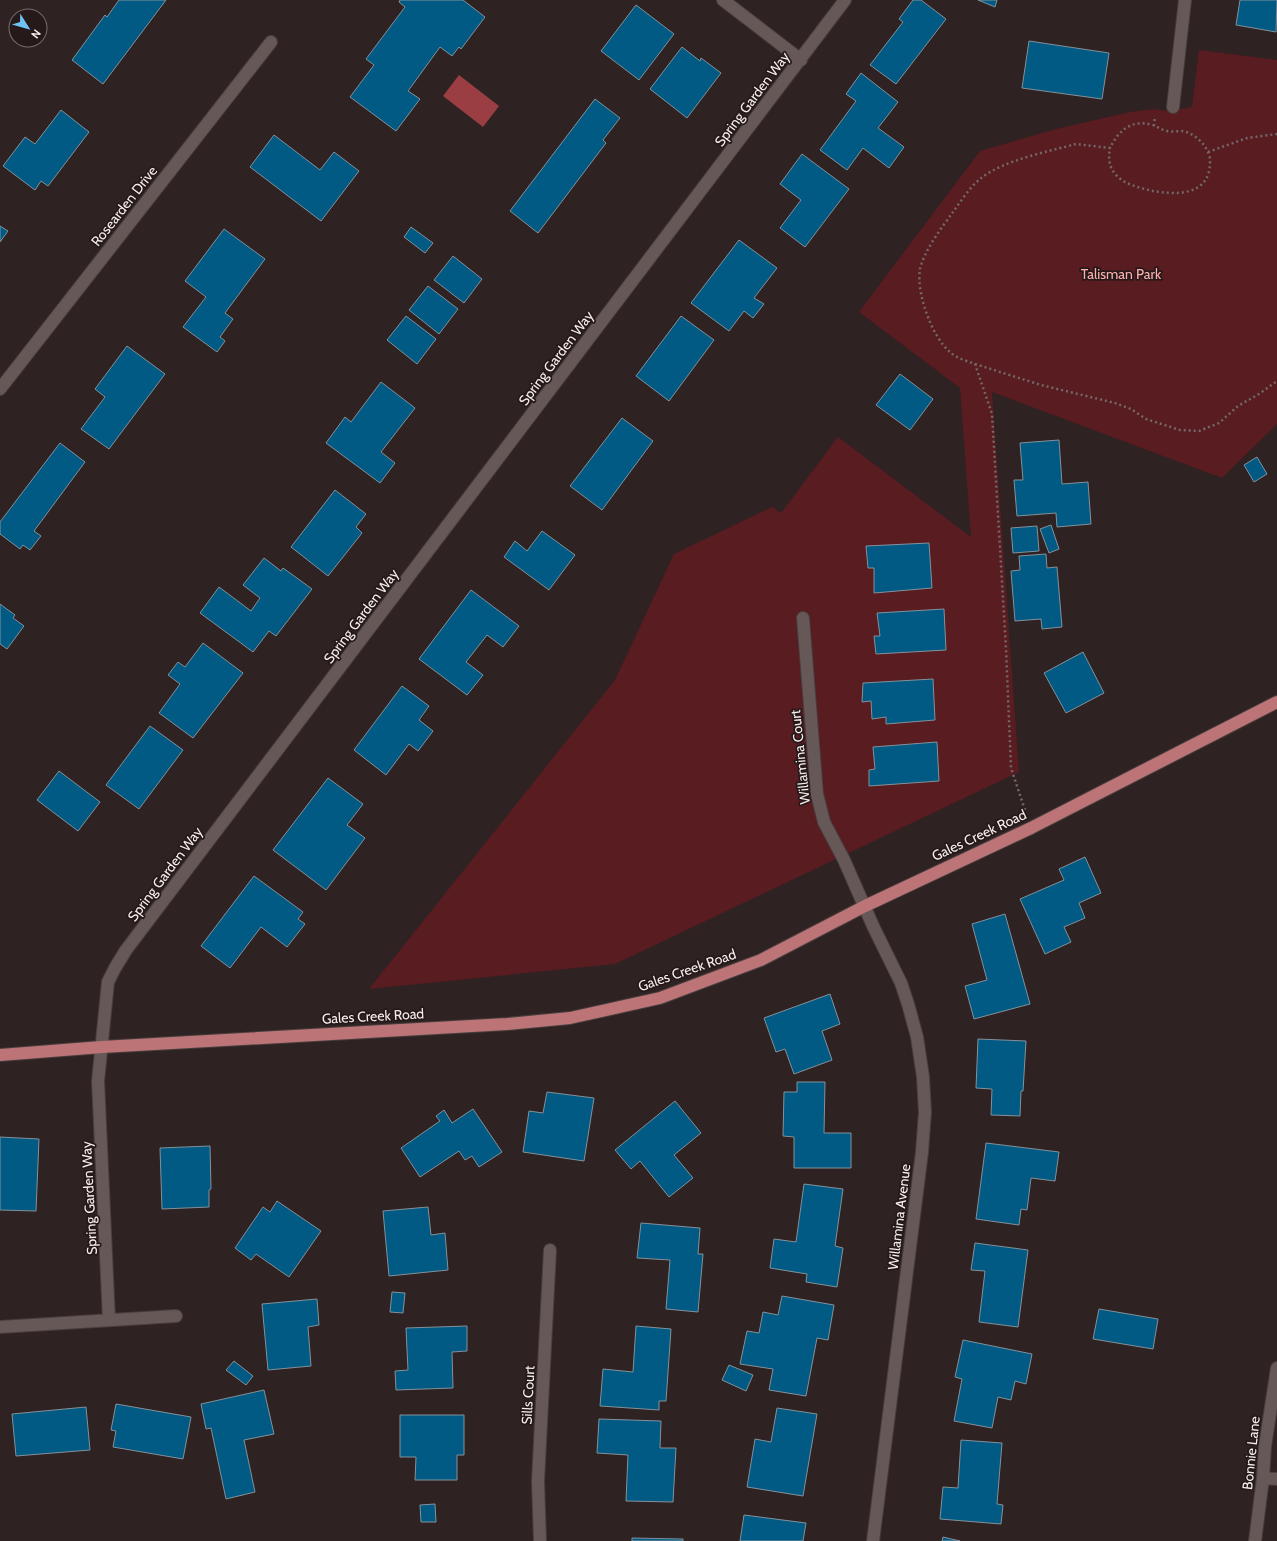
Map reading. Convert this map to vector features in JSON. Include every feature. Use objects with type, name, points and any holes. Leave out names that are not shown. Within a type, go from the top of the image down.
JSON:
[{"type":"main road","name":"Gales Creek Road","points":[[0,1055],[102,1047],[507,1024],[570,1018],[660,998],[761,960],[865,906],[1031,828],[1277,702]]},
{"type":"street","points":[[723,0],[801,60]]},
{"type":"street","name":"Spring Garden Way","points":[[109,1320],[98,1081],[108,982],[115,968],[126,950],[845,0]]},
{"type":"street","points":[[1173,107],[1185,0]]},
{"type":"street","name":"Rosearden Drive","points":[[0,389],[271,42]]},
{"type":"street","name":"Willamina Court","points":[[803,618],[816,794],[824,822],[844,860],[865,906]]},
{"type":"street","name":"Willamina Avenue","points":[[865,906],[901,983],[908,1004],[917,1038],[923,1077],[925,1112],[922,1152],[873,1541]]},
{"type":"street","name":"Sills Court","points":[[540,1541],[538,1481],[550,1250]]},
{"type":"street","points":[[0,1327],[176,1316]]},
{"type":"street","name":"Bonnie Lane","points":[[1255,1541],[1264,1478],[1265,1446],[1277,1368]]},
{"type":"street","points":[[1264,1478],[1277,1479]]},
{"type":"path","points":[[1134,124],[1145,124],[1168,131],[1182,131],[1189,133],[1205,146],[1211,164],[1208,174],[1203,182],[1188,192],[1168,194],[1145,189],[1122,180],[1110,167],[1108,158],[1110,148],[1115,138],[1123,129],[1134,124]]},
{"type":"path","points":[[1208,152],[1247,138],[1277,134]]},
{"type":"path","points":[[1110,148],[1076,144],[995,168],[979,179],[944,225],[928,251],[921,268],[919,279],[922,297],[930,322],[940,341],[951,353],[975,364],[1041,386],[1115,403],[1130,409],[1146,419],[1180,430],[1199,431],[1219,423],[1238,406],[1259,394],[1277,381]]},
{"type":"path","points":[[975,364],[992,414],[1006,649],[1011,768],[1031,828]]},
{"type":"green space","name":"Talisman Park","points":[[1199,50],[1277,60],[1277,424],[1222,478],[992,392],[1019,772],[615,964],[369,989],[615,680],[674,554],[772,507],[781,513],[838,437],[971,537],[960,388],[859,312],[980,151],[1056,129],[1130,112],[1153,109],[1169,111],[1192,107]]},
{"type":"shaded area","points":[[459,75],[499,106],[483,127],[443,96]]},
{"type":"building","points":[[119,0],[166,0],[103,84],[72,60],[105,15],[107,17]]},
{"type":"building","points":[[400,0],[463,0],[485,17],[461,49],[459,47],[452,56],[440,47],[408,91],[420,99],[396,131],[350,97],[374,65],[366,59],[405,7],[399,2]]},
{"type":"building","points":[[913,0],[921,0],[946,19],[896,84],[870,65],[903,22],[899,19]]},
{"type":"building","points":[[978,0],[997,0],[995,7]]},
{"type":"building","points":[[1240,0],[1277,0],[1276,32],[1236,25]]},
{"type":"building","points":[[636,5],[674,34],[639,80],[601,51]]},
{"type":"building","points":[[1029,41],[1109,53],[1102,99],[1022,88]]},
{"type":"building","points":[[682,47],[700,61],[701,58],[721,73],[687,118],[650,89]]},
{"type":"building","points":[[861,73],[898,102],[878,128],[904,147],[889,168],[863,148],[847,170],[820,150],[856,101],[846,94]]},
{"type":"building","points":[[595,99],[620,118],[603,140],[606,143],[538,233],[510,211]]},
{"type":"building","points":[[61,110],[89,132],[48,186],[41,181],[35,190],[3,166],[25,137],[35,144]]},
{"type":"building","points":[[274,135],[320,170],[334,152],[359,171],[321,221],[250,167]]},
{"type":"building","points":[[802,154],[849,189],[805,247],[780,228],[801,200],[780,184]]},
{"type":"building","points":[[0,226],[8,231],[0,242]]},
{"type":"building","points":[[411,227],[433,243],[425,253],[404,237]]},
{"type":"building","points":[[224,229],[265,259],[225,313],[233,319],[220,337],[225,341],[217,352],[183,327],[206,297],[185,281]]},
{"type":"building","points":[[739,240],[777,268],[754,298],[764,304],[753,318],[744,311],[729,331],[691,303]]},
{"type":"building","points":[[453,256],[482,279],[464,303],[434,280]]},
{"type":"building","points":[[428,286],[458,309],[439,334],[409,310]]},
{"type":"building","points":[[406,316],[436,339],[417,364],[387,340]]},
{"type":"building","points":[[681,316],[714,340],[669,401],[636,376]]},
{"type":"building","points":[[127,346],[165,374],[109,449],[81,429],[105,397],[95,389]]},
{"type":"building","points":[[900,374],[933,399],[910,430],[876,405]]},
{"type":"building","points":[[381,382],[415,408],[381,452],[395,463],[380,483],[326,443],[345,417],[351,422]]},
{"type":"building","points":[[622,418],[653,441],[602,510],[570,486]]},
{"type":"building","points":[[1059,440],[1062,484],[1088,482],[1091,524],[1057,527],[1056,513],[1017,516],[1014,480],[1023,480],[1020,443]]},
{"type":"building","points":[[60,443],[85,462],[34,531],[41,536],[30,550],[23,545],[20,549],[0,534],[0,522]]},
{"type":"building","points":[[1257,457],[1267,474],[1254,482],[1244,465]]},
{"type":"building","points":[[335,490],[366,514],[356,527],[362,533],[328,576],[291,547]]},
{"type":"building","points":[[1051,525],[1059,549],[1049,553],[1040,529]]},
{"type":"building","points":[[1037,526],[1039,551],[1013,553],[1011,528]]},
{"type":"building","points":[[542,531],[575,555],[549,590],[504,557],[515,541],[527,551]]},
{"type":"building","points":[[929,543],[932,588],[874,593],[874,568],[868,568],[866,546]]},
{"type":"building","points":[[1046,554],[1047,568],[1057,567],[1062,627],[1042,629],[1041,619],[1015,621],[1011,571],[1020,570],[1019,556]]},
{"type":"building","points":[[264,558],[281,571],[283,568],[312,589],[276,636],[269,631],[253,652],[200,613],[219,587],[251,611],[260,598],[243,585]]},
{"type":"building","points":[[471,590],[519,626],[503,647],[487,635],[466,662],[483,675],[467,695],[419,659]]},
{"type":"building","points":[[0,604],[15,615],[13,618],[24,626],[7,649],[0,644]]},
{"type":"building","points":[[944,609],[946,650],[876,654],[874,636],[880,636],[877,613]]},
{"type":"building","points":[[203,643],[243,673],[193,738],[159,713],[180,684],[168,675],[178,662],[185,667]]},
{"type":"building","points":[[1083,652],[1104,693],[1066,713],[1044,673]]},
{"type":"building","points":[[933,679],[935,720],[886,724],[886,717],[872,719],[871,701],[862,702],[863,683]]},
{"type":"building","points":[[402,686],[429,706],[419,720],[433,731],[418,751],[409,744],[386,775],[354,750]]},
{"type":"building","points":[[150,726],[183,750],[139,809],[106,785]]},
{"type":"building","points":[[937,742],[939,781],[869,786],[869,770],[875,769],[873,747]]},
{"type":"building","points":[[59,771],[100,802],[78,831],[37,800]]},
{"type":"building","points":[[328,778],[363,804],[347,825],[365,838],[326,890],[273,850]]},
{"type":"building","points":[[1085,857],[1101,893],[1079,903],[1085,918],[1064,927],[1071,942],[1045,954],[1020,899],[1064,880],[1059,869]]},
{"type":"building","points":[[254,876],[303,912],[298,919],[305,924],[287,947],[261,927],[230,968],[201,946]]},
{"type":"building","points":[[1005,914],[1030,1004],[974,1019],[965,986],[987,980],[972,924]]},
{"type":"building","points":[[830,994],[840,1024],[822,1031],[832,1060],[794,1074],[785,1049],[776,1052],[764,1018]]},
{"type":"building","points":[[978,1039],[1026,1041],[1020,1116],[991,1115],[992,1089],[976,1088]]},
{"type":"building","points":[[797,1082],[825,1082],[824,1133],[851,1133],[851,1168],[794,1168],[794,1137],[783,1136],[784,1092],[797,1092]]},
{"type":"building","points":[[547,1092],[594,1098],[584,1161],[523,1152],[529,1111],[543,1113]]},
{"type":"building","points":[[675,1101],[701,1133],[674,1155],[693,1178],[669,1197],[640,1161],[631,1169],[615,1150]]},
{"type":"building","points":[[473,1109],[502,1152],[479,1167],[472,1156],[465,1160],[459,1151],[420,1177],[401,1148],[440,1121],[436,1116],[444,1110],[452,1123]]},
{"type":"building","points":[[0,1137],[39,1139],[36,1211],[0,1210]]},
{"type":"building","points":[[986,1143],[1059,1152],[1055,1181],[1031,1178],[1027,1210],[1021,1209],[1019,1225],[976,1219]]},
{"type":"building","points":[[210,1146],[211,1189],[209,1190],[209,1207],[162,1209],[160,1148]]},
{"type":"building","points":[[804,1184],[843,1189],[835,1246],[843,1248],[837,1287],[806,1282],[807,1274],[770,1268],[774,1239],[796,1242]]},
{"type":"building","points":[[277,1201],[321,1231],[289,1277],[256,1254],[251,1260],[235,1248],[263,1207],[270,1212]]},
{"type":"building","points":[[428,1207],[431,1235],[445,1233],[448,1270],[389,1276],[383,1211]]},
{"type":"building","points":[[641,1223],[700,1228],[698,1254],[703,1254],[698,1312],[666,1309],[670,1260],[637,1258]]},
{"type":"building","points":[[975,1243],[1028,1250],[1018,1327],[979,1322],[985,1271],[971,1270]]},
{"type":"building","points":[[392,1292],[405,1293],[403,1313],[390,1312]]},
{"type":"building","points":[[782,1296],[834,1305],[828,1340],[817,1338],[806,1396],[769,1390],[773,1369],[740,1364],[747,1331],[759,1333],[763,1312],[778,1315]]},
{"type":"building","points":[[317,1299],[319,1325],[308,1327],[311,1366],[268,1370],[262,1304]]},
{"type":"building","points":[[1099,1309],[1158,1319],[1153,1349],[1093,1339]]},
{"type":"building","points":[[467,1326],[467,1351],[452,1352],[453,1388],[396,1390],[395,1371],[408,1370],[406,1328]]},
{"type":"building","points":[[636,1326],[671,1329],[666,1401],[659,1401],[659,1410],[600,1406],[603,1369],[633,1372]]},
{"type":"building","points":[[963,1340],[1032,1354],[1026,1384],[1015,1381],[1011,1400],[998,1397],[992,1428],[954,1421],[962,1379],[955,1377]]},
{"type":"building","points":[[234,1361],[253,1376],[246,1385],[226,1370]]},
{"type":"building","points":[[729,1365],[753,1375],[746,1391],[722,1380]]},
{"type":"building","points":[[264,1390],[274,1434],[244,1440],[255,1492],[226,1499],[211,1428],[206,1429],[201,1404]]},
{"type":"building","points":[[116,1404],[191,1417],[183,1459],[113,1447],[116,1431],[111,1430]]},
{"type":"building","points":[[86,1407],[90,1450],[16,1456],[12,1414]]},
{"type":"building","points":[[777,1408],[817,1414],[803,1496],[747,1487],[755,1439],[771,1442]]},
{"type":"building","points":[[400,1415],[464,1415],[464,1455],[457,1455],[457,1480],[415,1480],[416,1457],[400,1457]]},
{"type":"building","points":[[599,1419],[661,1421],[660,1448],[676,1448],[673,1502],[626,1501],[628,1455],[597,1453]]},
{"type":"building","points":[[961,1440],[1002,1443],[997,1504],[1003,1505],[1001,1524],[940,1519],[943,1487],[958,1488]]},
{"type":"building","points":[[435,1504],[436,1522],[421,1522],[420,1505]]},
{"type":"building","points":[[744,1515],[806,1523],[803,1541],[740,1541]]},
{"type":"building","points":[[943,1537],[960,1541],[942,1541]]},
{"type":"building","points":[[632,1538],[683,1539],[683,1541],[632,1541]]}]
